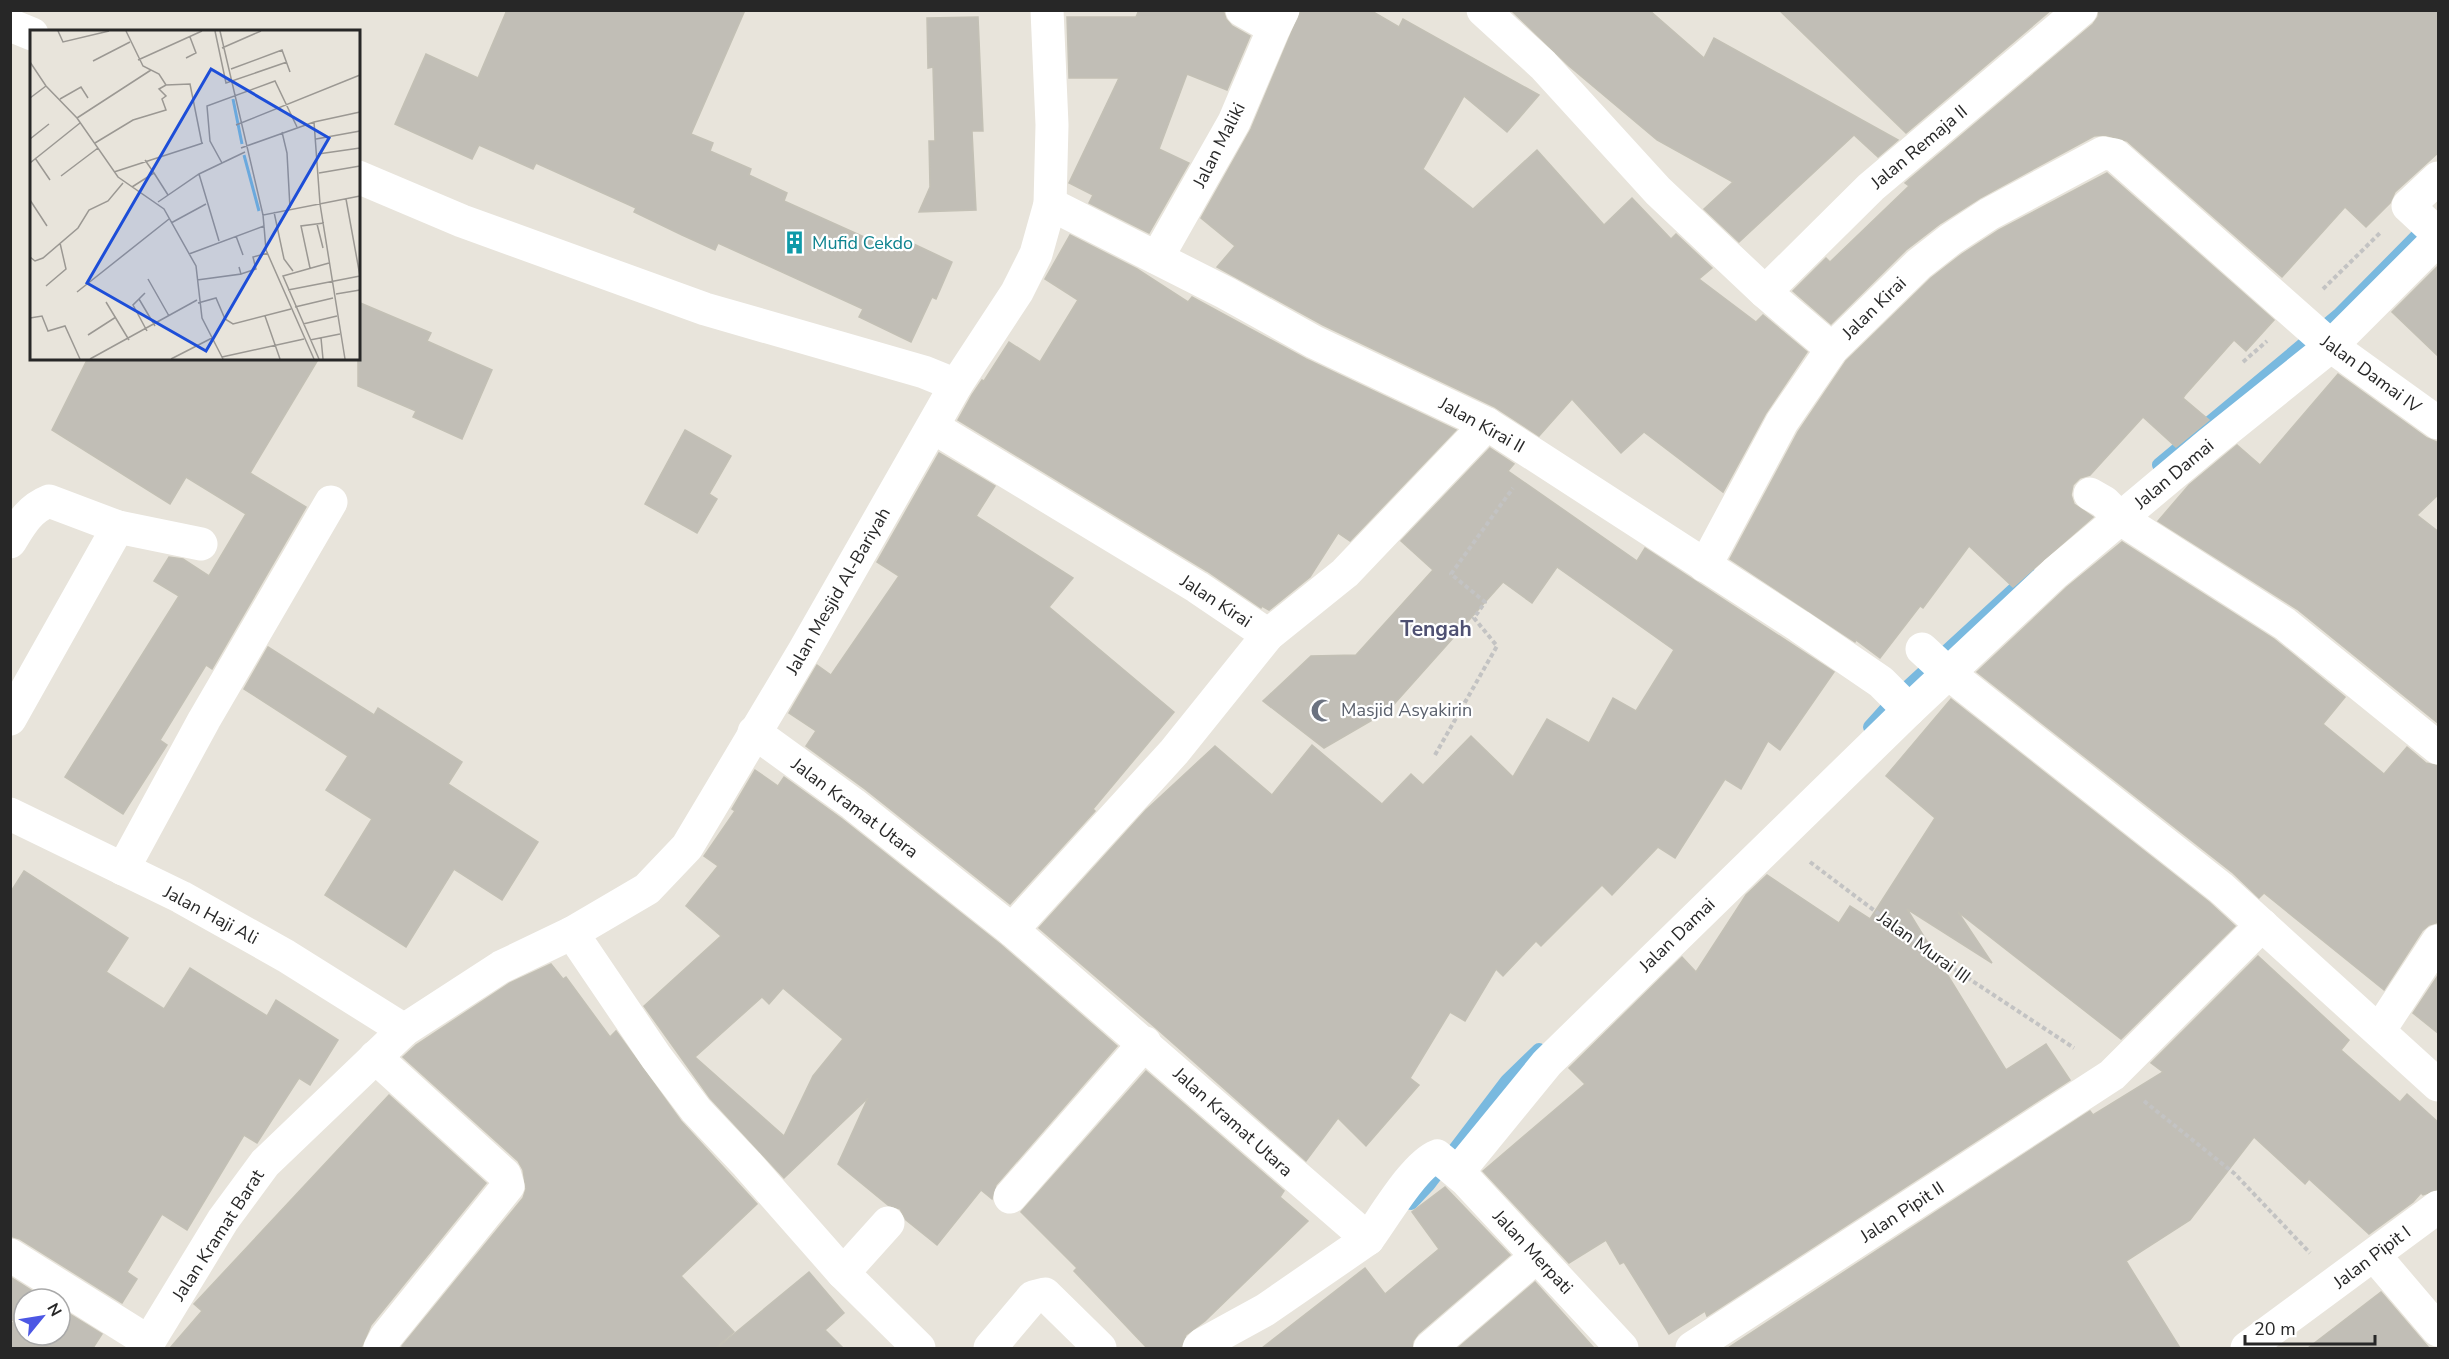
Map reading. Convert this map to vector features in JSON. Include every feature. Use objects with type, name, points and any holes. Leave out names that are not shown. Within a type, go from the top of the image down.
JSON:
[{"type":"street","name":"Jalan Mesjid Al-Bariyah","points":[[404,1030],[501,967],[572,933],[647,889],[687,847],[804,651],[956,385],[1017,292],[1036,254],[1050,204],[1052,125],[1047,10]]},
{"type":"street","name":"Jalan Maliki","points":[[1157,258],[1228,133],[1278,19],[1242,10]]},
{"type":"street","name":"Jalan Kirai","points":[[1483,10],[1542,65],[1658,191],[1766,292],[1832,349],[1919,264],[1951,238],[1989,214],[2103,153],[2115,155],[2320,337]]},
{"type":"street","name":"Jalan Remaja II","points":[[1766,292],[1871,187],[2081,10]]},
{"type":"street","points":[[10,25],[30,33]]},
{"type":"street","points":[[360,178],[462,221],[705,309],[924,372],[956,385]]},
{"type":"street","points":[[2421,218],[2439,178]]},
{"type":"street","name":"Jalan Kirai II","points":[[1050,204],[1226,293],[1314,342],[1487,424],[1799,626],[1881,682],[1899,701]]},
{"type":"street","name":"Jalan Damai","points":[[1450,1166],[1546,1063],[1778,839],[1935,662],[2055,573],[2108,507],[2439,239]]},
{"type":"street","name":"Jalan Damai IV","points":[[2320,337],[2439,423]]},
{"type":"street","points":[[1705,566],[1782,422],[1832,349]]},
{"type":"street","name":"Jalan Kirai","points":[[933,427],[1197,587],[1268,635],[1345,573],[1487,424]]},
{"type":"street","points":[[10,542],[27,514],[36,506],[49,501],[118,527],[201,544]]},
{"type":"street","points":[[123,869],[204,720],[331,502]]},
{"type":"street","points":[[2108,507],[2285,624],[2439,748]]},
{"type":"street","points":[[10,719],[118,527]]},
{"type":"street","points":[[1012,930],[1174,752],[1268,635]]},
{"type":"street","points":[[1935,662],[2212,881],[2439,1085]]},
{"type":"street","name":"Jalan Kramat Utara","points":[[754,732],[853,804],[1012,930],[1145,1043],[1368,1239]]},
{"type":"street","name":"Jalan Haji Ali","points":[[10,814],[181,897],[286,956],[404,1030]]},
{"type":"street","name":"Jalan Pipit II","points":[[1692,1348],[2112,1075],[2262,925]]},
{"type":"street","points":[[572,933],[656,1057],[696,1110],[843,1273],[919,1348]]},
{"type":"street","points":[[2379,1031],[2439,941]]},
{"type":"street","name":"Jalan Kramat Barat","points":[[147,1345],[223,1220],[265,1163],[404,1030]]},
{"type":"street","points":[[1011,1197],[1145,1043]]},
{"type":"street","points":[[375,1057],[505,1175],[508,1186],[386,1337],[380,1348]]},
{"type":"street","points":[[1199,1348],[1294,1292],[1368,1239],[1410,1180],[1429,1160],[1437,1156],[1450,1166]]},
{"type":"street","name":"Jalan Merpati","points":[[1450,1166],[1622,1348]]},
{"type":"street","name":"Jalan Pipit I","points":[[2252,1347],[2439,1207]]},
{"type":"street","points":[[843,1273],[888,1223]]},
{"type":"street","points":[[10,1255],[147,1345]]},
{"type":"street","points":[[2374,1255],[2439,1330]]},
{"type":"street","points":[[1430,1348],[1537,1256]]},
{"type":"street","points":[[990,1348],[1033,1297],[1045,1294],[1100,1348]]},
{"type":"path","points":[[1436,755],[1497,646],[1474,618],[1485,602],[1451,574],[1536,456]]},
{"type":"path","name":"Jalan Murai III","points":[[1778,839],[1936,957],[2074,1048]]},
{"type":"path","points":[[2112,1075],[2235,1174],[2338,1282]]},
{"type":"building","points":[[507,10],[745,10],[691,134],[713,143],[710,151],[751,169],[749,175],[787,193],[784,201],[893,250],[899,237],[952,262],[936,299],[932,297],[911,342],[859,317],[863,309],[718,243],[715,250],[634,212],[636,208],[536,163],[533,169],[479,145],[472,159],[395,124],[426,54],[478,78]]},
{"type":"building","points":[[1139,10],[1223,10],[1232,26],[1250,36],[1227,90],[1187,74],[1159,149],[1189,163],[1149,233],[1089,203],[1093,195],[1069,183],[1119,78],[1069,78],[1067,17],[1136,17]]},
{"type":"building","points":[[1301,10],[1370,10],[1399,27],[1403,19],[1539,95],[1507,132],[1464,96],[1423,169],[1473,209],[1537,150],[1604,225],[1632,198],[1671,239],[1676,234],[1712,268],[1699,279],[1756,322],[1763,315],[1807,352],[1766,413],[1723,492],[1644,432],[1621,453],[1572,399],[1539,436],[1495,407],[1323,325],[1217,267],[1235,246],[1201,218],[1251,129]]},
{"type":"building","points":[[1511,10],[1649,10],[1704,58],[1714,38],[1898,140],[1878,157],[1854,135],[1739,242],[1704,209],[1733,182],[1657,140],[1569,66]]},
{"type":"building","points":[[1779,10],[2051,10],[1906,133]]},
{"type":"building","points":[[2099,10],[2439,10],[2439,152],[2395,192],[2390,203],[2366,227],[2345,207],[2282,277],[2127,141],[2105,135],[2094,136],[1980,198],[1941,223],[1906,250],[1831,324],[1793,291],[1826,258],[1830,262],[1909,186],[1905,183],[2093,24],[2098,17]]},
{"type":"building","points":[[978,17],[983,131],[972,131],[976,210],[919,212],[930,187],[929,141],[935,141],[933,67],[928,68],[927,18]]},
{"type":"building","points":[[2107,173],[2274,320],[2246,351],[2234,340],[2183,398],[2209,420],[2176,447],[2143,417],[2090,475],[2080,478],[2073,485],[2071,495],[2074,504],[2093,517],[2013,587],[1969,546],[1923,608],[1920,606],[1880,658],[1856,640],[1855,642],[1730,559],[1798,432],[1846,361],[1931,278],[1962,254],[1999,230]]},
{"type":"building","points":[[1070,235],[1137,269],[1188,302],[1192,297],[1306,359],[1456,430],[1350,541],[1338,533],[1310,577],[1269,610],[1262,606],[1261,608],[1207,571],[958,420],[972,395],[982,380],[984,381],[1009,342],[1040,362],[1078,300],[1045,279]]},
{"type":"building","points":[[2439,265],[2439,357],[2392,312]]},
{"type":"building","points":[[360,303],[431,333],[427,341],[492,370],[462,439],[413,417],[416,411],[358,386]]},
{"type":"building","points":[[87,360],[318,360],[250,473],[306,507],[212,669],[206,665],[160,740],[167,745],[123,814],[65,777],[179,596],[154,581],[169,557],[183,559],[209,576],[246,514],[186,477],[170,504],[52,430]]},
{"type":"building","points":[[2338,374],[2427,438],[2439,443],[2439,494],[2417,515],[2439,532],[2439,724],[2297,609],[2158,521],[2189,485],[2237,445],[2260,465]]},
{"type":"building","points":[[685,430],[731,456],[709,494],[717,499],[697,533],[645,504]]},
{"type":"building","points":[[1490,448],[1514,464],[1508,471],[1637,561],[1645,548],[1834,672],[1780,750],[1768,741],[1741,789],[1725,779],[1675,858],[1658,847],[1612,895],[1602,885],[1541,946],[1536,941],[1503,976],[1496,969],[1465,1021],[1450,1012],[1410,1078],[1419,1085],[1366,1146],[1338,1118],[1306,1161],[1039,928],[1146,810],[1215,746],[1272,795],[1312,745],[1382,804],[1411,774],[1423,785],[1471,736],[1513,777],[1547,719],[1589,743],[1613,698],[1636,711],[1674,650],[1557,567],[1532,603],[1503,582],[1388,711],[1324,748],[1263,701],[1311,656],[1356,655],[1433,570],[1401,541]]},
{"type":"building","points":[[939,453],[995,486],[976,516],[1073,578],[1049,607],[1174,712],[1093,809],[1095,811],[1010,904],[865,789],[806,746],[816,731],[789,713],[817,665],[831,675],[899,576],[877,562]]},
{"type":"building","points":[[2122,542],[2274,639],[2345,697],[2323,724],[2384,774],[2407,747],[2426,763],[2439,766],[2439,922],[2429,925],[2422,931],[2384,990],[2264,893],[2259,898],[2233,873],[1977,672],[2067,587]]},
{"type":"building","points":[[268,647],[374,715],[378,708],[462,762],[448,784],[538,842],[502,900],[454,869],[406,947],[325,895],[372,819],[326,790],[348,756],[244,689]]},
{"type":"building","points":[[1951,699],[2209,902],[2235,926],[2121,1039],[1958,912],[1992,963],[1907,909],[2006,1070],[2046,1044],[2070,1080],[1707,1316],[1705,1311],[1669,1334],[1624,1262],[1620,1264],[1606,1240],[1569,1263],[1483,1171],[1585,1084],[1569,1068],[1682,957],[1696,972],[1746,895],[1767,875],[1839,923],[1850,906],[1870,919],[1935,818],[1886,776]]},
{"type":"building","points":[[755,770],[778,786],[784,777],[842,819],[1000,944],[1117,1046],[996,1185],[992,1199],[981,1190],[937,1245],[906,1220],[900,1209],[888,1205],[838,1164],[868,1098],[784,1178],[710,1098],[644,1006],[721,936],[686,906],[718,866],[704,856],[735,811],[732,809]],"holes":[[[783,988],[843,1039],[813,1076],[784,1136],[695,1057],[762,997],[769,1004]]]},
{"type":"building","points":[[24,871],[128,938],[106,972],[164,1009],[190,968],[267,1016],[276,1000],[338,1040],[310,1085],[299,1078],[257,1143],[244,1135],[187,1230],[162,1214],[127,1272],[137,1279],[122,1303],[20,1239],[10,1236],[10,893]]},
{"type":"building","points":[[2258,956],[2349,1040],[2341,1050],[2400,1102],[2407,1094],[2439,1123],[2439,1189],[2423,1195],[2421,1193],[2413,1202],[2369,1234],[2309,1179],[2305,1184],[2254,1137],[2190,1220],[2126,1261],[2180,1348],[1728,1348],[2090,1111],[2093,1115],[2163,1072],[2151,1063]]},
{"type":"building","points":[[551,964],[563,979],[566,977],[610,1037],[616,1031],[681,1121],[757,1204],[681,1276],[734,1332],[716,1348],[405,1348],[402,1346],[523,1198],[526,1189],[523,1170],[518,1161],[403,1057],[416,1045],[510,983]]},
{"type":"building","points":[[2439,974],[2439,1034],[2413,1013]]},
{"type":"building","points":[[1146,1071],[1284,1191],[1280,1197],[1308,1221],[1205,1321],[1186,1335],[1181,1348],[1147,1348],[1074,1271],[1077,1268],[1021,1212]]},
{"type":"building","points":[[389,1095],[486,1183],[371,1325],[361,1348],[170,1348],[202,1311],[194,1304]]},
{"type":"building","points":[[1445,1187],[1510,1255],[1418,1334],[1413,1341],[1412,1348],[1262,1348],[1365,1268],[1385,1294],[1439,1249],[1412,1212]]},
{"type":"building","points":[[809,1272],[844,1313],[825,1330],[843,1348],[717,1348]]},
{"type":"building","points":[[10,1277],[26,1287],[12,1287],[12,1320],[10,1319]]},
{"type":"building","points":[[1535,1282],[1594,1348],[1458,1348]]},
{"type":"building","points":[[2381,1292],[2429,1348],[2308,1348]]},
{"type":"building","points":[[72,1315],[102,1334],[93,1348],[10,1348],[12,1324],[12,1347],[72,1347]]},
{"type":"waterway","points":[[2159,465],[2339,315],[2429,224]]},
{"type":"waterway","points":[[1870,727],[1897,697],[2030,575]]},
{"type":"waterway","points":[[1411,1203],[1428,1185],[1507,1081],[1539,1050]]},
{"type":"place","name":"Mufid Cekdo","points":[[794,243]]},
{"type":"place","name":"Masjid Asyakirin","points":[[1323,710]]},
{"type":"district","name":"Tengah","points":[[1436,629]]}]
